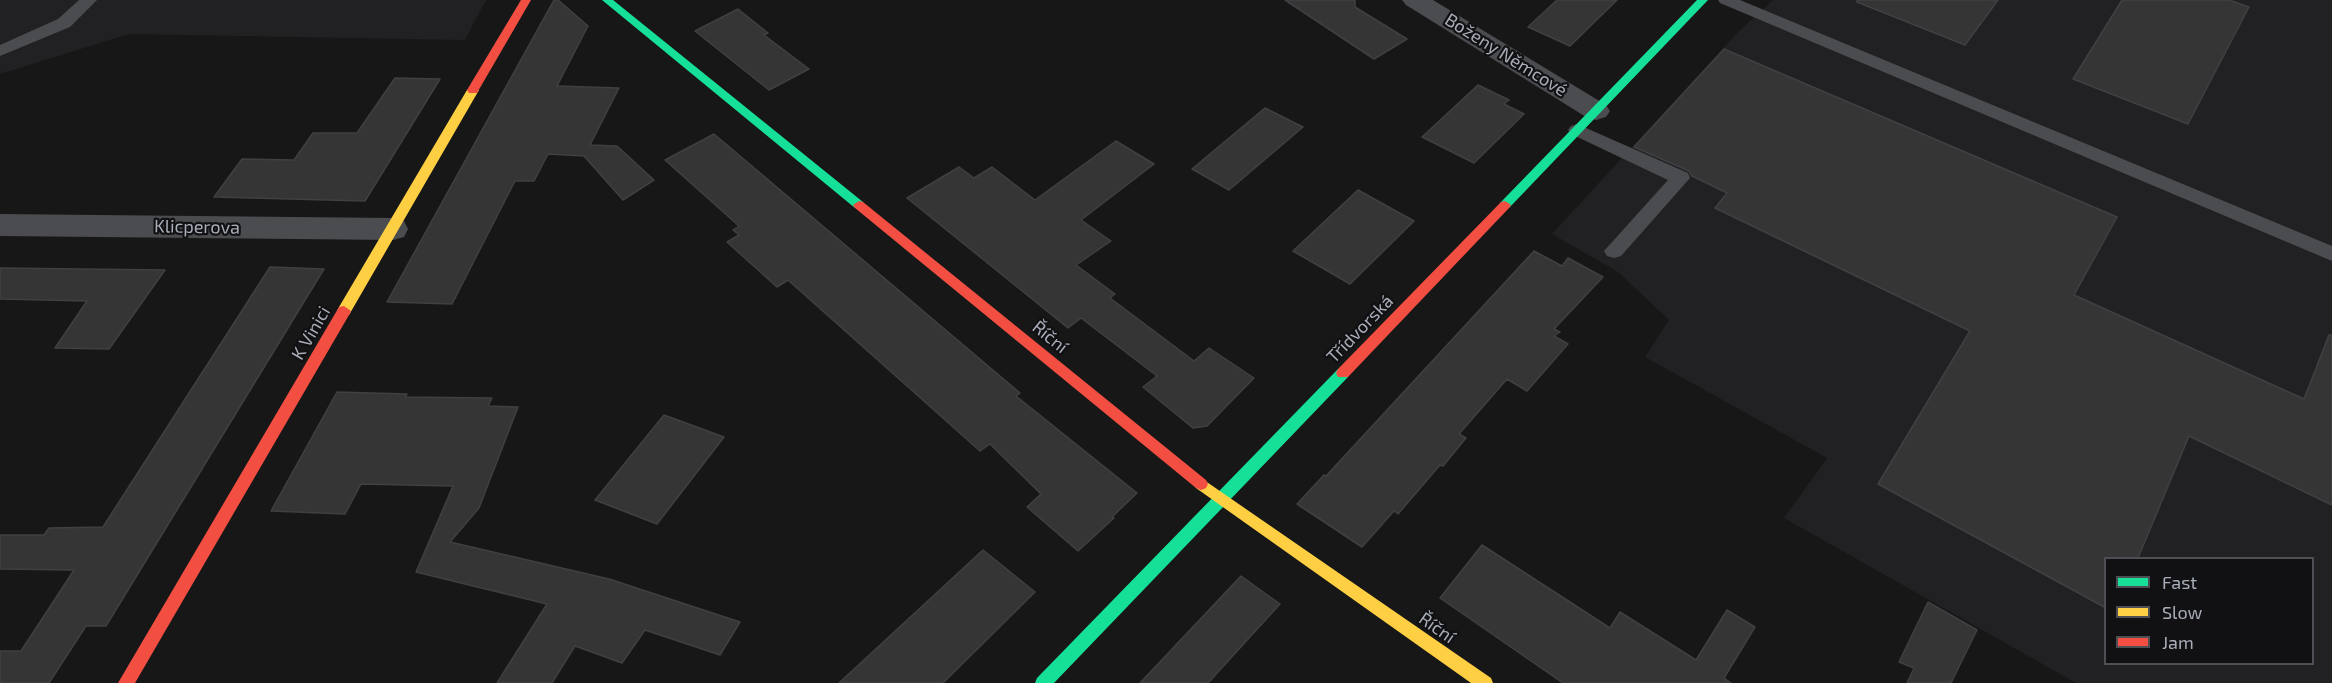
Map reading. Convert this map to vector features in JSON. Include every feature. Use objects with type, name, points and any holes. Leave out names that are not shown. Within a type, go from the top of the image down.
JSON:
[{"type":"street","name":"K Vinici","points":[[126,683],[526,0]]},
{"type":"street","name":"Říční","points":[[607,0],[1220,499],[1485,683]]},
{"type":"street","name":"Boženy Němcové","points":[[1415,0],[1596,111]]},
{"type":"street","name":"Třídvorská","points":[[1043,683],[1703,0]]},
{"type":"street","name":"Klicperova","points":[[0,225],[393,229]]},
{"type":"lane","points":[[0,51],[64,22],[89,0]]},
{"type":"lane","points":[[1726,0],[2332,254]]},
{"type":"lane","points":[[1577,130],[1681,178],[1614,251]]},
{"type":"shaded area","points":[[0,0],[486,0],[465,40],[129,34],[0,74]]},
{"type":"shaded area","points":[[1773,0],[2332,0],[2332,683],[2076,683],[1784,518],[1827,458],[1645,357],[1669,320],[1618,272],[1552,234],[1738,32]]},
{"type":"building","points":[[554,0],[558,0],[588,26],[557,86],[619,88],[590,145],[617,146],[654,180],[623,200],[584,156],[548,154],[534,181],[515,181],[452,304],[387,302]]},
{"type":"building","points":[[1285,0],[1355,0],[1355,7],[1407,39],[1374,59]]},
{"type":"building","points":[[1557,0],[1617,0],[1570,46],[1528,27]]},
{"type":"building","points":[[1857,0],[1998,0],[1965,45],[1857,2]]},
{"type":"building","points":[[2122,0],[2229,0],[2249,7],[2188,124],[2073,79]]},
{"type":"building","points":[[738,9],[768,33],[764,35],[809,69],[769,90],[695,31]]},
{"type":"building","points":[[1724,49],[2117,217],[2074,295],[2304,399],[2329,335],[2332,335],[2332,505],[2189,436],[2138,557],[2104,557],[2104,607],[1878,484],[1970,331],[1715,208],[1727,193],[1692,176],[1689,171],[1634,147]]},
{"type":"building","points":[[395,78],[440,79],[365,201],[214,197],[242,159],[294,160],[313,133],[357,133]]},
{"type":"building","points":[[1478,85],[1509,100],[1504,104],[1524,114],[1474,163],[1422,137]]},
{"type":"building","points":[[1265,108],[1303,127],[1229,190],[1192,169]]},
{"type":"building","points":[[714,134],[1020,393],[1016,396],[1137,493],[1078,551],[1027,507],[1041,494],[990,444],[980,451],[788,280],[777,287],[727,242],[739,235],[733,230],[739,226],[665,160]]},
{"type":"building","points":[[1116,141],[1154,164],[1081,220],[1111,241],[1076,265],[1115,294],[1110,298],[1194,361],[1209,348],[1254,378],[1207,426],[1193,428],[1143,387],[1157,376],[1081,318],[1068,328],[907,198],[959,167],[974,178],[992,167],[1035,200]]},
{"type":"building","points":[[1358,190],[1414,221],[1350,284],[1293,251]]},
{"type":"building","points":[[1534,251],[1562,266],[1568,258],[1603,277],[1554,329],[1560,332],[1554,336],[1568,344],[1527,391],[1507,379],[1459,434],[1466,438],[1443,466],[1440,465],[1398,514],[1394,511],[1362,547],[1297,504],[1324,475],[1326,476]]},
{"type":"building","points":[[270,267],[324,269],[106,626],[86,626],[49,683],[0,683],[0,651],[21,651],[74,570],[0,569],[0,535],[44,535],[49,528],[103,527]]},
{"type":"building","points":[[0,268],[165,270],[109,349],[55,348],[87,301],[0,299]]},
{"type":"building","points":[[337,392],[407,394],[405,397],[492,398],[488,406],[518,407],[479,508],[450,542],[609,579],[740,622],[720,655],[645,630],[622,663],[575,646],[552,683],[497,683],[547,604],[416,572],[453,486],[361,484],[345,514],[271,511]]},
{"type":"building","points":[[664,415],[724,437],[657,524],[595,500]]},
{"type":"building","points":[[1482,545],[1610,628],[1620,612],[1696,660],[1727,610],[1755,627],[1724,678],[1731,683],[1563,683],[1440,598]]},
{"type":"building","points":[[983,550],[1035,592],[943,683],[839,683]]},
{"type":"building","points":[[1241,576],[1280,604],[1208,683],[1140,683]]},
{"type":"building","points":[[1928,602],[1977,630],[1951,683],[1907,683],[1914,668],[1899,662]]},
{"type":"traffic: fast","points":[[607,0],[859,205]]},
{"type":"traffic: fast","points":[[1505,205],[1703,0]]},
{"type":"traffic: fast","points":[[1043,683],[1343,373]]},
{"type":"traffic: slow","points":[[344,311],[473,90]]},
{"type":"traffic: slow","points":[[1201,484],[1485,683]]},
{"type":"traffic: jam","points":[[473,90],[526,0]]},
{"type":"traffic: jam","points":[[859,205],[1201,484]]},
{"type":"traffic: jam","points":[[1343,373],[1505,205]]},
{"type":"traffic: jam","points":[[126,683],[344,311]]}]
